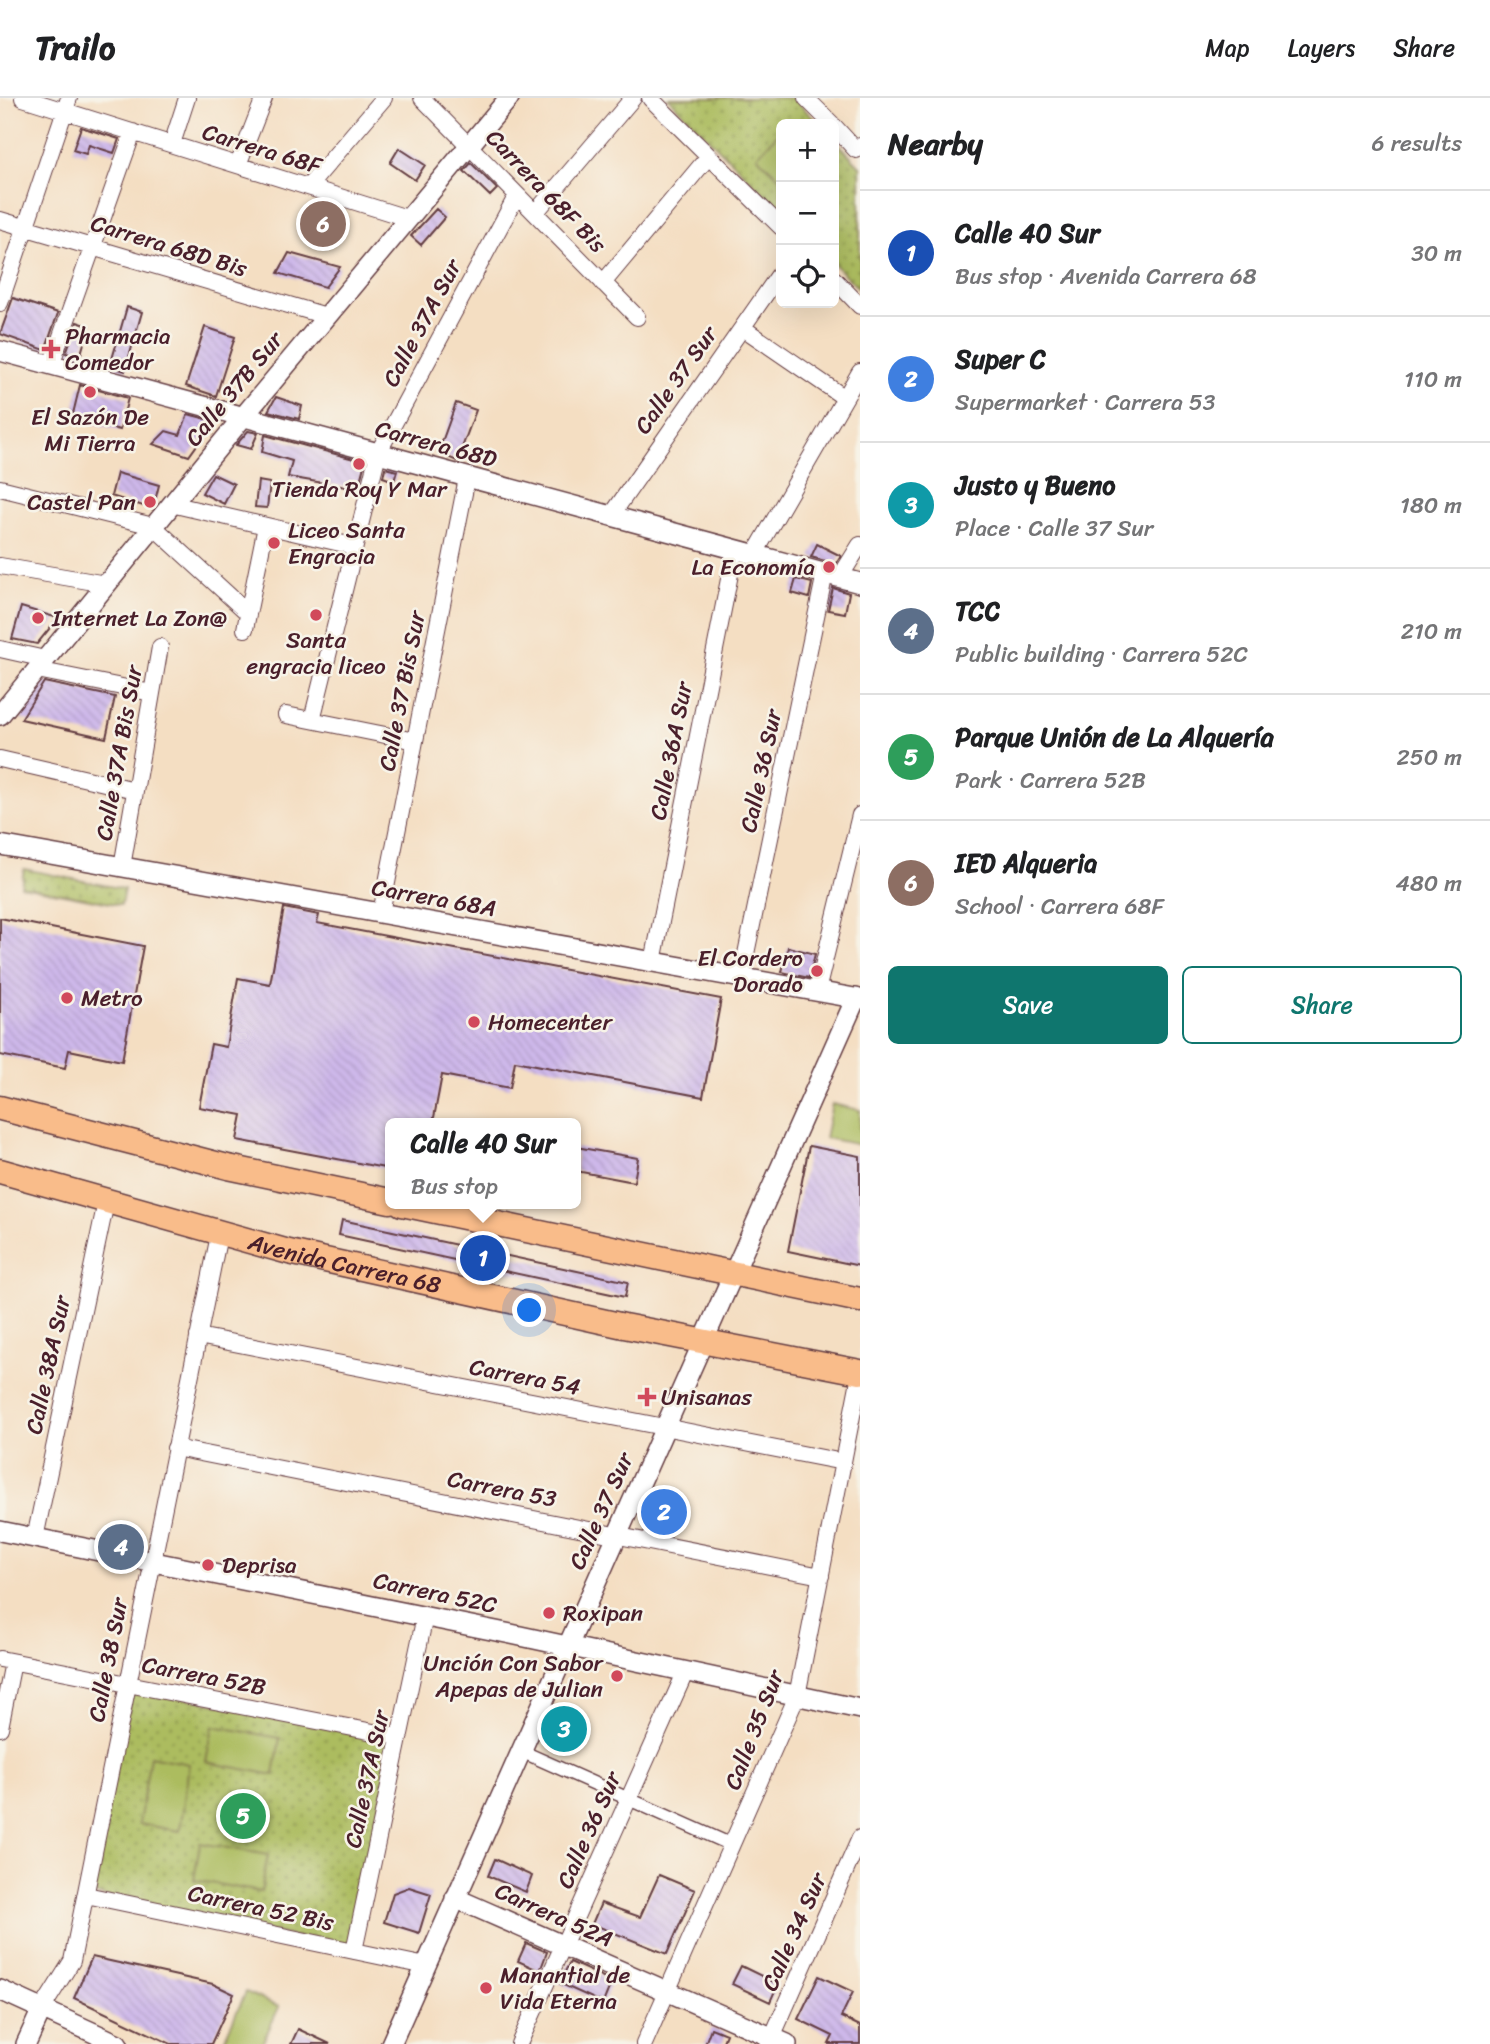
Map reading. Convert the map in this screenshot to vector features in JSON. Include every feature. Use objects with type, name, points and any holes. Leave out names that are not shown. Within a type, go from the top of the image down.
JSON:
[{"type":"main road","points":[[0,1108],[228,1167],[385,1200]]},
{"type":"main road","name":"Avenida Carrera 68","points":[[0,1171],[219,1235],[860,1374]]},
{"type":"main road","points":[[426,1209],[860,1300]]},
{"type":"street","name":"Carrera 68F","points":[[23,98],[66,104],[133,132],[407,218]]},
{"type":"street","points":[[172,144],[187,98]]},
{"type":"street","points":[[239,165],[264,98]]},
{"type":"street","points":[[309,187],[384,98]]},
{"type":"street","name":"Carrera 68F Bis","points":[[422,98],[637,317]]},
{"type":"street","name":"Calle 37B Sur","points":[[0,715],[326,316],[509,98]]},
{"type":"street","points":[[535,213],[633,98]]},
{"type":"street","points":[[650,98],[776,223]]},
{"type":"street","points":[[806,98],[827,119]]},
{"type":"street","points":[[0,303],[66,104]]},
{"type":"street","points":[[839,131],[858,148]]},
{"type":"street","points":[[51,365],[133,132]]},
{"type":"street","points":[[603,283],[709,156]]},
{"type":"street","name":"Calle 37A Sur","points":[[312,720],[378,453],[517,195]]},
{"type":"street","name":"Carrera 68D Bis","points":[[0,220],[326,316]]},
{"type":"street","name":"Calle 37 Sur","points":[[611,516],[776,279]]},
{"type":"street","points":[[839,284],[860,306]]},
{"type":"street","points":[[743,328],[845,398]]},
{"type":"street","name":"Carrera 68D","points":[[1,354],[51,365],[860,583]]},
{"type":"street","points":[[754,555],[860,372]]},
{"type":"street","name":"Calle 37 Bis Sur","points":[[381,913],[467,478]]},
{"type":"street","points":[[0,488],[153,526],[246,621],[266,526]]},
{"type":"street","points":[[172,504],[353,546]]},
{"type":"street","name":"Calle 36 Sur","points":[[741,978],[833,575],[860,545]]},
{"type":"street","name":"Calle 36A Sur","points":[[653,962],[735,549]]},
{"type":"street","points":[[0,566],[107,584]]},
{"type":"street","name":"Calle 37A Bis Sur","points":[[122,867],[160,647]]},
{"type":"street","points":[[0,649],[41,664],[152,693]]},
{"type":"street","points":[[286,715],[415,741]]},
{"type":"street","points":[[0,759],[135,790]]},
{"type":"street","points":[[817,991],[860,815]]},
{"type":"street","name":"Carrera 68A","points":[[0,845],[858,999]]},
{"type":"street","points":[[843,885],[860,888]]},
{"type":"street","name":"Calle 37 Sur","points":[[391,2044],[858,999]]},
{"type":"street","name":"Calle 38A Sur","points":[[35,1538],[106,1202]]},
{"type":"street","name":"Calle 38 Sur","points":[[26,2044],[42,2009],[72,1961],[219,1235]]},
{"type":"street","name":"Carrera 54","points":[[198,1336],[843,1462]]},
{"type":"street","name":"Calle 35 Sur","points":[[644,2044],[797,1696],[860,1374]]},
{"type":"street","name":"Carrera 53","points":[[174,1448],[821,1576]]},
{"type":"street","name":"Carrera 52C","points":[[0,1531],[425,1616],[860,1709]]},
{"type":"street","name":"Calle 37A Sur","points":[[354,1951],[425,1616]]},
{"type":"street","points":[[0,1728],[6,1660]]},
{"type":"street","name":"Carrera 52B","points":[[6,1660],[399,1737]]},
{"type":"street","name":"Calle 36 Sur","points":[[519,2044],[685,1673]]},
{"type":"street","points":[[521,1751],[732,1845]]},
{"type":"street","name":"Calle 34 Sur","points":[[776,2042],[860,1838]]},
{"type":"street","name":"Carrera 52 Bis","points":[[86,1895],[426,1966]]},
{"type":"street","name":"Carrera 52A","points":[[455,1898],[776,2042]]},
{"type":"street","points":[[0,1990],[118,2044]]},
{"type":"green space","points":[[668,98],[793,98],[814,119],[776,119],[776,206]]},
{"type":"green space","points":[[776,135],[776,174],[757,156]]},
{"type":"green space","points":[[839,144],[860,166],[860,290],[839,269]]},
{"type":"green space","points":[[24,869],[124,889],[121,905],[21,886]]},
{"type":"green space","points":[[832,1104],[860,1110],[860,1145],[825,1138]]},
{"type":"green space","points":[[132,1688],[396,1738],[352,1949],[89,1893]]},
{"type":"green space","points":[[213,1726],[280,1738],[274,1775],[206,1762]]},
{"type":"green space","points":[[150,1756],[189,1764],[180,1831],[139,1824]]},
{"type":"green space","points":[[200,1843],[268,1855],[261,1892],[194,1880]]},
{"type":"green space","points":[[246,1992],[279,2007],[262,2044],[222,2044]]},
{"type":"building","points":[[81,127],[119,139],[114,153],[89,145],[86,154],[73,150]]},
{"type":"building","points":[[399,148],[425,165],[415,180],[390,163]]},
{"type":"building","points":[[471,163],[497,189],[490,196],[464,171]]},
{"type":"building","points":[[436,209],[445,217],[421,245],[411,236]]},
{"type":"building","points":[[289,253],[340,267],[325,287],[278,273]]},
{"type":"building","points":[[13,298],[58,313],[45,350],[0,334]]},
{"type":"building","points":[[127,307],[142,312],[125,371],[110,366]]},
{"type":"building","points":[[77,322],[89,326],[80,357],[66,353]]},
{"type":"building","points":[[205,327],[235,337],[216,396],[186,386]]},
{"type":"building","points":[[80,385],[128,398],[120,430],[72,418]]},
{"type":"building","points":[[276,397],[302,406],[299,419],[268,411]]},
{"type":"building","points":[[456,403],[476,410],[457,461],[438,453]]},
{"type":"building","points":[[188,414],[214,421],[189,456],[153,444],[166,431],[180,435]]},
{"type":"building","points":[[248,431],[258,433],[251,449],[236,445]]},
{"type":"building","points":[[265,435],[365,462],[358,489],[288,477],[292,461],[262,452]]},
{"type":"building","points":[[385,468],[397,471],[394,481],[383,477]]},
{"type":"building","points":[[117,473],[159,485],[153,509],[111,496]]},
{"type":"building","points":[[213,474],[234,484],[224,504],[202,493]]},
{"type":"building","points":[[258,481],[270,483],[267,508],[255,507]]},
{"type":"building","points":[[817,544],[841,556],[836,564],[811,557]]},
{"type":"building","points":[[796,579],[812,583],[809,598],[792,593]]},
{"type":"building","points":[[833,588],[849,593],[845,613],[828,610]]},
{"type":"building","points":[[21,607],[58,618],[37,644],[12,639]]},
{"type":"building","points":[[44,682],[115,697],[106,738],[21,719]]},
{"type":"building","name":"Homecenter","points":[[284,908],[319,915],[317,923],[721,999],[703,1097],[515,1061],[510,1088],[442,1075],[434,1118],[385,1118],[385,1168],[237,1140],[242,1115],[199,1107],[211,1044],[226,1047],[238,978],[270,984]]},
{"type":"building","name":"Metro","points":[[0,918],[143,946],[122,1061],[69,1050],[65,1068],[0,1055]]},
{"type":"building","points":[[788,947],[815,954],[809,978],[782,972]]},
{"type":"building","points":[[809,1146],[860,1156],[860,1266],[788,1251]]},
{"type":"building","points":[[581,1148],[638,1158],[634,1182],[581,1172]]},
{"type":"building","points":[[342,1220],[628,1282],[625,1297],[339,1235]]},
{"type":"building","points":[[556,1713],[583,1719],[568,1750],[546,1736]]},
{"type":"building","points":[[495,1859],[532,1876],[526,1892],[488,1876]]},
{"type":"building","points":[[659,1875],[695,1890],[667,1954],[592,1924],[601,1903],[640,1917]]},
{"type":"building","points":[[409,1887],[431,1894],[419,1933],[384,1922],[393,1893]]},
{"type":"building","points":[[526,1943],[547,1952],[540,1971],[518,1961]]},
{"type":"building","points":[[92,1957],[213,1984],[234,1994],[211,2044],[171,2044],[74,1998]]},
{"type":"building","points":[[570,1962],[612,1981],[603,2003],[559,1983]]},
{"type":"building","points":[[741,1966],[778,1984],[770,2002],[732,1984]]},
{"type":"building","points":[[819,1976],[853,1992],[841,2017],[860,2026],[860,2044],[829,2044],[833,2036],[798,2019]]},
{"type":"building","points":[[711,2028],[726,2034],[722,2044],[705,2044]]},
{"type":"building","points":[[298,2029],[330,2044],[291,2044]]},
{"type":"place","name":"IED Alqueria","points":[[323,224]]},
{"type":"place","name":"Pharmacia Comedor","points":[[51,349]]},
{"type":"place","name":"El Sazón De Mi Tierra","points":[[90,392]]},
{"type":"place","name":"Tienda Roy Y Mar","points":[[359,464]]},
{"type":"place","name":"Castel Pan","points":[[150,502]]},
{"type":"place","name":"Liceo Santa Engracia","points":[[274,543]]},
{"type":"place","name":"La Economía","points":[[829,567]]},
{"type":"place","name":"Santa engracia liceo","points":[[316,615]]},
{"type":"place","name":"Internet La Zon@","points":[[38,618]]},
{"type":"place","name":"El Cordero Dorado","points":[[817,971]]},
{"type":"place","name":"Metro","points":[[67,998]]},
{"type":"place","name":"Homecenter","points":[[474,1022]]},
{"type":"place","name":"Calle 40 Sur","points":[[483,1258]]},
{"type":"place","name":"Unisanas","points":[[647,1397]]},
{"type":"place","name":"Super C","points":[[664,1512]]},
{"type":"place","name":"TCC","points":[[121,1547]]},
{"type":"place","name":"Deprisa","points":[[208,1565]]},
{"type":"place","name":"Roxipan","points":[[549,1613]]},
{"type":"place","name":"Unción Con Sabor Apepas de Julian","points":[[617,1676]]},
{"type":"place","name":"Justo y Bueno","points":[[564,1729]]},
{"type":"place","name":"Parque Unión de La Alquería","points":[[243,1816]]},
{"type":"place","name":"Manantial de Vida Eterna","points":[[486,1988]]}]
